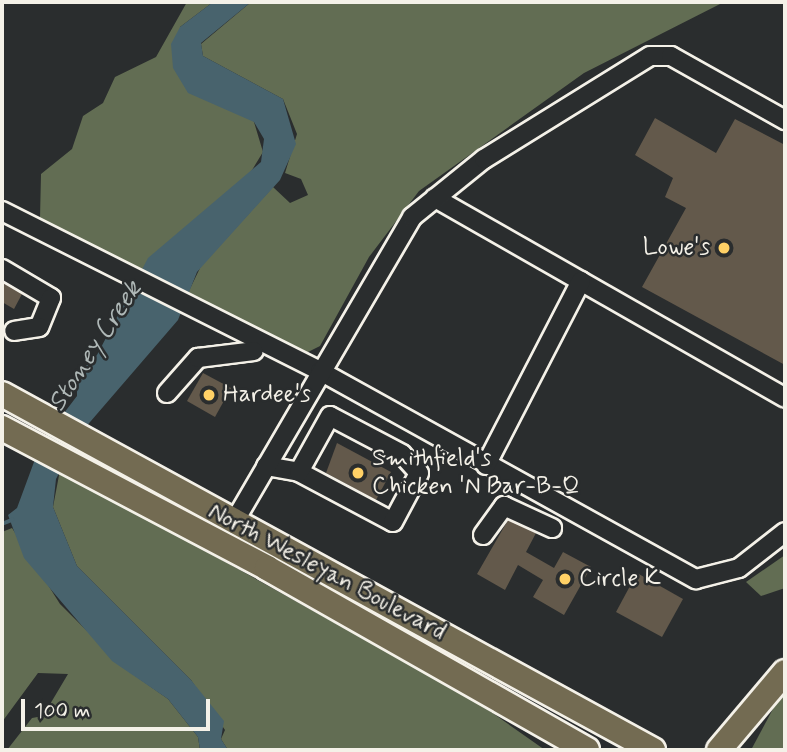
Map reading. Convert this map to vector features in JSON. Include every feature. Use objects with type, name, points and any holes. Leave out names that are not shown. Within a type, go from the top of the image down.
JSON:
[{"type":"highway","name":"North Wesleyan Boulevard","points":[[2,394],[109,470],[382,633],[587,750]]},
{"type":"highway","name":"North Wesleyan Boulevard","points":[[7,431],[234,522],[396,607],[653,750]]},
{"type":"highway","points":[[382,633],[396,607]]},
{"type":"highway","points":[[719,750],[785,673]]},
{"type":"highway","points":[[743,750],[785,673]]},
{"type":"street","points":[[234,522],[412,217],[484,159],[650,57],[671,56],[785,120]]},
{"type":"street","points":[[435,198],[785,398]]},
{"type":"street","points":[[2,211],[257,345],[320,371],[696,579],[739,568],[785,532]]},
{"type":"street","points":[[2,269],[51,298],[39,327],[14,331]]},
{"type":"street","points":[[486,465],[581,281]]},
{"type":"street","points":[[167,393],[198,358],[257,345]]},
{"type":"street","points":[[266,466],[299,472],[393,522],[419,473],[402,454],[330,416],[299,472]]},
{"type":"street","points":[[484,535],[504,506],[552,528]]},
{"type":"green space","points":[[187,2],[213,2],[180,27],[254,122],[263,152],[246,180],[138,273],[40,218],[41,174],[72,149],[83,116],[103,103],[115,77],[156,57]]},
{"type":"green space","points":[[251,2],[724,2],[584,73],[419,191],[369,257],[320,346],[306,353],[187,295],[201,266],[273,187],[290,203],[308,195],[301,179],[285,173],[297,134],[283,99],[203,56],[201,44]]},
{"type":"green space","points":[[60,470],[477,702],[545,750],[228,750],[221,739],[225,730],[191,680],[77,566],[53,507]]},
{"type":"green space","points":[[12,528],[60,604],[124,668],[168,699],[198,737],[200,750],[7,750],[32,718],[43,716],[68,674],[38,673],[2,722],[2,532]]},
{"type":"green space","points":[[785,555],[785,588],[761,596],[746,582]]},
{"type":"green space","points":[[785,689],[785,750],[751,750],[774,707]]},
{"type":"water","points":[[213,2],[251,2],[201,43],[203,56],[283,99],[296,144],[280,180],[197,272],[178,320],[78,436],[56,479],[53,507],[77,566],[191,680],[224,721],[221,739],[228,750],[200,750],[198,737],[168,699],[112,661],[24,558],[8,515],[17,508],[41,443],[77,396],[77,375],[97,355],[148,258],[261,162],[264,139],[254,122],[188,93],[173,68],[171,44],[180,27]]},
{"type":"building","name":"Lowe's","points":[[655,118],[716,153],[735,119],[785,145],[785,365],[642,287],[686,208],[665,197],[673,178],[635,155]]},
{"type":"building","points":[[2,282],[22,294],[14,309],[2,302]]},
{"type":"building","name":"Hardee's","points":[[203,373],[231,388],[215,417],[187,401]]},
{"type":"building","name":"Smithfield's Chicken 'N Bar-B-Q","points":[[337,443],[391,472],[376,500],[326,473]]},
{"type":"building","points":[[508,520],[536,533],[526,552],[554,568],[563,552],[591,567],[564,615],[533,597],[543,580],[518,565],[505,590],[477,574]]},
{"type":"building","points":[[637,573],[683,599],[662,637],[616,612]]},
{"type":"waterway","points":[[2,524],[12,520]]},
{"type":"place","name":"Lowe's","points":[[724,248]]},
{"type":"place","name":"Hardee's","points":[[209,395]]},
{"type":"place","name":"Smithfield's Chicken 'N Bar-B-Q","points":[[358,473]]},
{"type":"place","name":"Circle K","points":[[565,579]]},
{"type":"water label","name":"Stoney Creek","points":[[96,347]]}]
